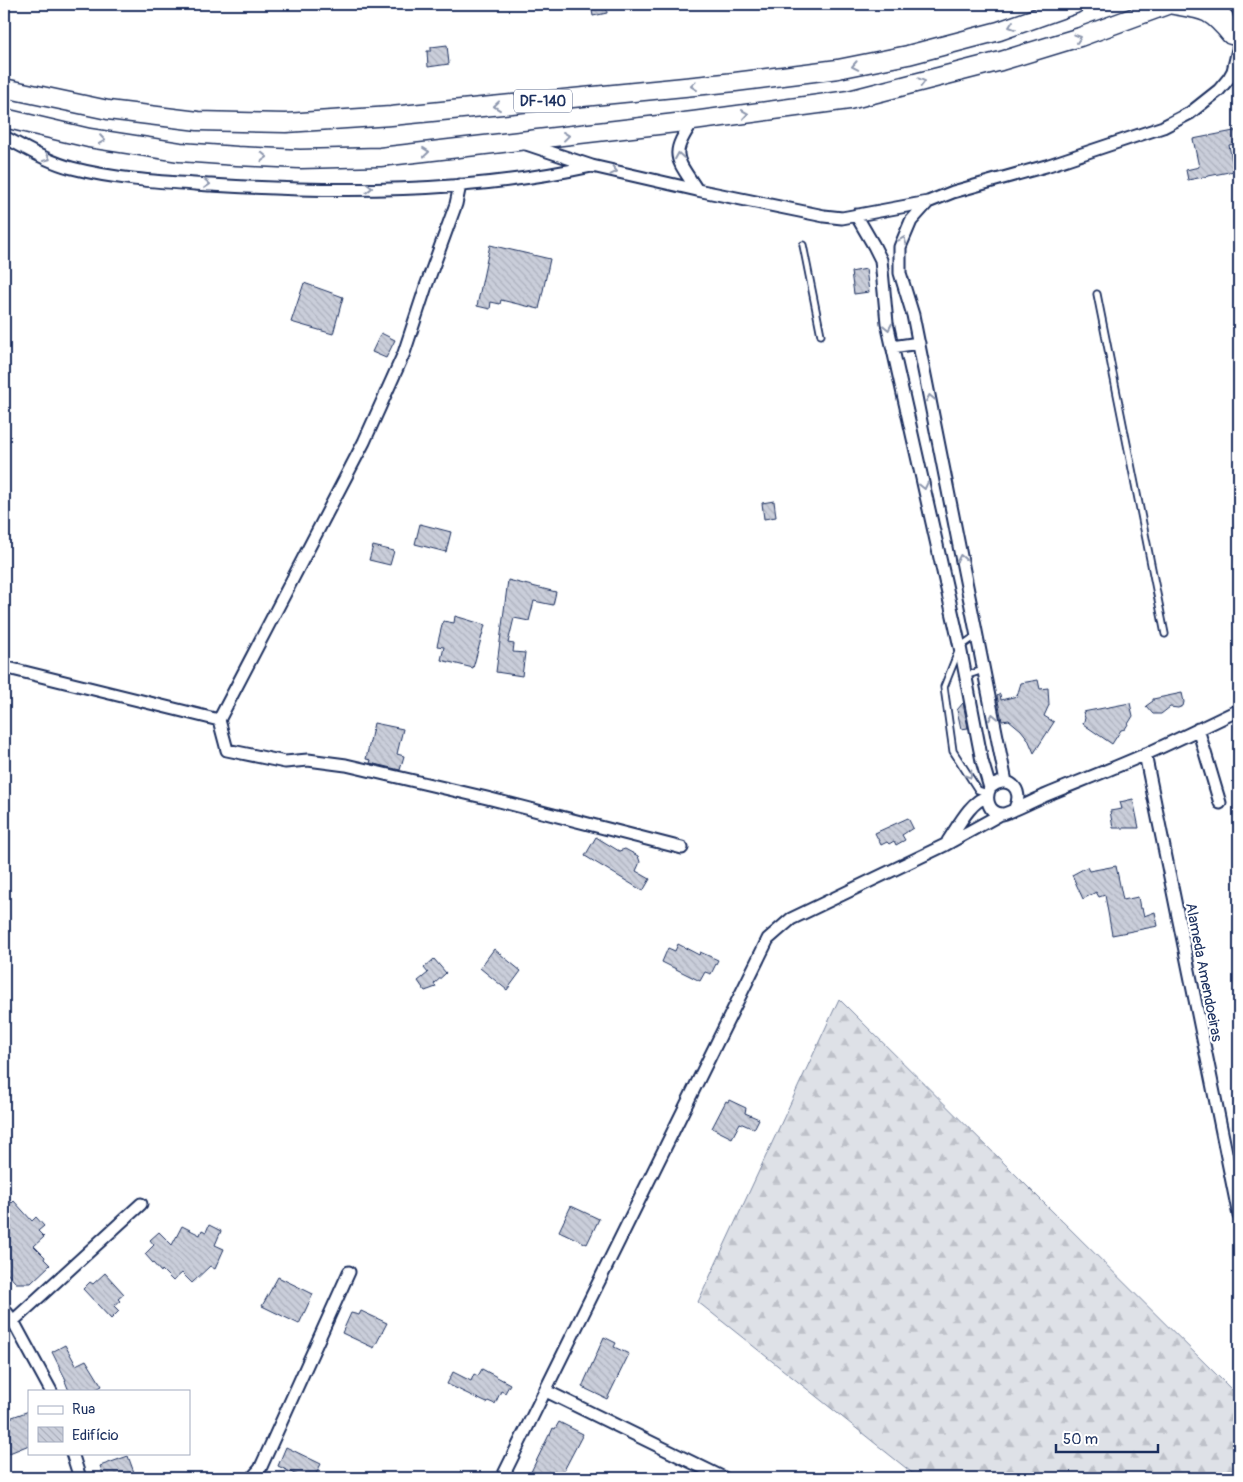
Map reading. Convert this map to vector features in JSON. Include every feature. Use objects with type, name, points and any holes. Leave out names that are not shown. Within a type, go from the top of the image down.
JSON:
[{"type":"main road","name":"DF-140","points":[[4,88],[108,110],[198,121],[286,123],[391,116],[735,82],[838,69],[908,55],[999,31],[1075,4]]},
{"type":"main road","name":"DF-140","points":[[4,118],[88,138],[180,152],[300,158],[380,157],[693,121],[848,100],[1001,61],[1072,40],[1169,4]]},
{"type":"main road","points":[[1169,4],[1208,12],[1217,18],[1235,40]]},
{"type":"street","points":[[518,141],[592,166],[824,216],[842,218],[928,202],[953,192],[1046,166],[1163,127],[1190,114],[1206,102],[1229,78],[1235,63],[1235,40],[1230,24],[1227,16],[1215,4]]},
{"type":"street","points":[[693,121],[680,140],[677,150],[680,164],[697,190]]},
{"type":"street","points":[[4,136],[50,160],[72,168],[131,180],[265,188],[401,188],[460,185],[553,174],[592,166]]},
{"type":"street","points":[[460,185],[456,204],[404,353],[364,442],[219,720],[227,750],[285,762],[308,760],[346,765],[487,798],[682,848]]},
{"type":"street","points":[[928,202],[911,221],[900,247],[900,273],[918,343],[1006,782]]},
{"type":"street","points":[[856,215],[880,260],[887,323],[960,647],[990,807],[995,812],[1001,814]]},
{"type":"street","points":[[885,299],[907,295]]},
{"type":"street","points":[[892,347],[918,343]]},
{"type":"street","points":[[4,667],[219,720]]},
{"type":"street","points":[[502,1478],[768,939],[791,920],[945,845],[1001,814],[1009,813],[1015,808],[1145,754],[1239,710]]},
{"type":"street","points":[[1198,730],[1220,803]]},
{"type":"street","points":[[979,746],[998,744]]},
{"type":"street","name":"Alameda Amendoeiras","points":[[1145,754],[1236,1189],[1239,1220]]},
{"type":"street","points":[[945,845],[971,808],[1000,782],[1006,782],[1018,792],[1019,801],[1015,808]]},
{"type":"street","points":[[1018,792],[1042,797]]},
{"type":"street","points":[[13,1321],[140,1204]]},
{"type":"street","points":[[252,1478],[260,1469],[349,1272]]},
{"type":"street","points":[[4,1309],[13,1321],[50,1390]]},
{"type":"street","points":[[546,1392],[724,1478]]},
{"type":"street","points":[[72,1454],[80,1478]]},
{"type":"lane","points":[[803,244],[821,335]]},
{"type":"lane","points":[[1097,294],[1165,634]]},
{"type":"lane","points":[[977,635],[960,647],[944,687],[953,751],[978,790],[988,793]]},
{"type":"lane","points":[[965,676],[983,670]]},
{"type":"green space","points":[[839,999],[1239,1397],[1239,1478],[914,1478],[916,1476],[698,1302]]},
{"type":"building","points":[[591,4],[606,4],[607,13],[593,16]]},
{"type":"building","points":[[447,45],[449,64],[428,67],[427,51],[431,51],[431,47]]},
{"type":"building","points":[[1239,130],[1239,143],[1229,145],[1234,171],[1188,180],[1186,170],[1199,167],[1193,139]]},
{"type":"building","points":[[490,245],[550,259],[539,309],[501,300],[500,304],[491,302],[490,309],[477,306]]},
{"type":"building","points":[[866,269],[869,292],[854,294],[851,272]]},
{"type":"building","points":[[304,283],[343,297],[333,334],[291,322]]},
{"type":"building","points":[[381,333],[395,340],[386,358],[372,352]]},
{"type":"building","points":[[774,501],[776,517],[764,519],[762,503]]},
{"type":"building","points":[[420,524],[451,532],[446,552],[415,544]]},
{"type":"building","points":[[373,546],[394,551],[390,565],[369,560]]},
{"type":"building","points":[[508,580],[556,592],[553,605],[534,601],[529,621],[514,618],[508,643],[514,644],[513,652],[525,653],[522,676],[496,672]]},
{"type":"building","points":[[455,616],[485,625],[473,668],[441,660],[444,647],[437,646],[443,621],[454,623]]},
{"type":"building","points":[[1038,680],[1040,689],[1048,688],[1049,705],[1044,716],[1054,722],[1034,753],[1028,739],[1021,730],[1009,720],[1002,721],[997,696],[1000,694],[1001,700],[1017,696],[1021,683]]},
{"type":"building","points":[[1182,693],[1183,706],[1178,708],[1170,707],[1161,714],[1153,714],[1146,706],[1153,699]]},
{"type":"building","points":[[963,703],[968,728],[961,729],[957,710]]},
{"type":"building","points":[[1130,703],[1133,716],[1112,744],[1083,724],[1085,718],[1083,712]]},
{"type":"building","points":[[374,723],[403,729],[397,754],[404,756],[400,770],[370,763],[371,760],[366,759]]},
{"type":"building","points":[[1133,799],[1139,828],[1113,828],[1110,811],[1122,809],[1120,802]]},
{"type":"building","points":[[908,818],[913,828],[902,835],[905,840],[896,845],[894,841],[881,845],[875,833]]},
{"type":"building","points":[[596,837],[619,851],[625,849],[638,856],[640,862],[636,871],[650,879],[643,891],[585,856]]},
{"type":"building","points":[[1116,866],[1123,900],[1138,897],[1144,916],[1155,912],[1158,926],[1112,935],[1105,895],[1099,897],[1096,892],[1083,899],[1072,875],[1087,867],[1089,871]]},
{"type":"building","points":[[678,944],[699,955],[700,952],[718,960],[711,974],[705,972],[700,981],[662,962],[668,948],[675,951]]},
{"type":"building","points":[[494,949],[521,971],[507,990],[480,968]]},
{"type":"building","points":[[434,959],[446,973],[434,984],[436,987],[425,991],[418,981],[428,973],[424,968]]},
{"type":"building","points":[[729,1100],[746,1108],[745,1113],[759,1119],[754,1129],[740,1123],[732,1138],[712,1128],[726,1101],[728,1102]]},
{"type":"building","points":[[10,1201],[12,1203],[14,1201],[32,1221],[36,1217],[44,1226],[38,1231],[44,1237],[34,1246],[50,1265],[31,1283],[16,1283],[4,1270],[4,1206]]},
{"type":"building","points":[[571,1206],[599,1219],[587,1244],[559,1231]]},
{"type":"building","points":[[209,1225],[221,1231],[215,1245],[224,1249],[215,1269],[210,1266],[192,1283],[182,1273],[173,1281],[162,1270],[161,1272],[145,1254],[154,1245],[150,1240],[159,1232],[172,1245],[182,1226],[200,1235],[202,1230],[206,1232]]},
{"type":"building","points":[[105,1273],[124,1294],[114,1306],[119,1311],[111,1319],[83,1289],[90,1282],[93,1284]]},
{"type":"building","points":[[278,1277],[313,1294],[299,1324],[262,1306]]},
{"type":"building","points":[[361,1311],[387,1323],[374,1348],[342,1333],[351,1313],[359,1315]]},
{"type":"building","points":[[604,1337],[616,1343],[614,1347],[629,1354],[607,1399],[582,1387]]},
{"type":"building","points":[[65,1345],[76,1365],[86,1360],[102,1386],[95,1390],[69,1390],[66,1380],[52,1352]]},
{"type":"building","points":[[482,1369],[510,1384],[505,1393],[501,1391],[495,1404],[488,1401],[487,1403],[447,1384],[453,1372],[471,1381],[474,1374],[478,1376]]},
{"type":"building","points":[[28,1411],[28,1445],[7,1454],[4,1445],[4,1420]]},
{"type":"building","points":[[559,1422],[583,1434],[560,1478],[528,1478],[549,1435]]},
{"type":"building","points":[[286,1447],[321,1464],[314,1478],[303,1478],[278,1466]]},
{"type":"building","points":[[128,1456],[136,1478],[105,1478],[100,1466]]}]
